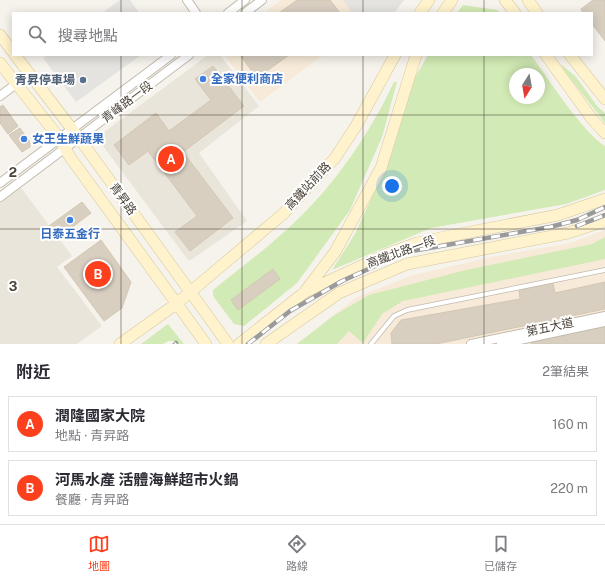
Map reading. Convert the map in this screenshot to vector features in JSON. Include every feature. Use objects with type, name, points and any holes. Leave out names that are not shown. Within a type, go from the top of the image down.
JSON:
[{"type":"street","points":[[187,0],[195,12]]},
{"type":"street","points":[[229,12],[245,0]]},
{"type":"street","points":[[246,12],[262,0]]},
{"type":"street","points":[[421,12],[429,0]]},
{"type":"street","points":[[443,12],[452,0]]},
{"type":"street","points":[[505,0],[514,12]]},
{"type":"street","points":[[528,0],[537,12]]},
{"type":"street","points":[[0,35],[12,51]]},
{"type":"street","name":"青昇路","points":[[16,56],[76,134],[228,344]]},
{"type":"street","name":"青峰路一段","points":[[0,197],[64,149],[76,134],[170,56]]},
{"type":"street","name":"青峰路一段","points":[[76,134],[188,56]]},
{"type":"street","name":"高鐵站前路","points":[[191,292],[283,214],[335,158],[356,126],[394,56]]},
{"type":"street","points":[[305,292],[335,252],[380,168],[416,56]]},
{"type":"street","points":[[547,56],[592,119],[605,133]]},
{"type":"street","points":[[571,56],[605,99]]},
{"type":"street","name":"青昇路","points":[[0,63],[60,139],[64,149],[206,344]]},
{"type":"street","points":[[0,96],[16,84]]},
{"type":"street","points":[[0,183],[60,139],[76,134]]},
{"type":"street","name":"高鐵北路一段","points":[[239,344],[305,292],[387,254],[417,243],[558,215],[605,199]]},
{"type":"street","name":"高鐵北路一段","points":[[266,344],[339,293],[407,264],[568,233],[605,221]]},
{"type":"street","points":[[120,344],[191,292]]},
{"type":"street","name":"第五大道","points":[[501,344],[605,316]]},
{"type":"street","name":"第五大道","points":[[471,344],[513,340],[605,322]]},
{"type":"lane","points":[[371,344],[394,316],[406,310],[605,270]]},
{"type":"shaded area","points":[[120,0],[130,0],[138,12],[103,12]]},
{"type":"shaded area","points":[[281,0],[343,0],[351,12],[265,12]]},
{"type":"shaded area","points":[[343,0],[404,0],[395,12],[351,12]]},
{"type":"shaded area","name":"青昇停車場","points":[[46,56],[140,56],[76,102],[43,58]]},
{"type":"shaded area","points":[[207,56],[221,56],[259,106],[199,153],[247,221],[191,260],[188,260],[100,142],[100,135]]},
{"type":"shaded area","points":[[225,56],[322,56],[260,102]]},
{"type":"shaded area","points":[[19,185],[72,256],[57,267],[102,326],[77,344],[0,344],[0,199]]},
{"type":"shaded area","points":[[605,230],[605,344],[297,344],[357,297],[410,276],[491,257],[570,243]]},
{"type":"green space","points":[[463,5],[497,10],[499,12],[458,12]]},
{"type":"green space","points":[[427,56],[532,56],[540,68],[509,68],[509,104],[545,104],[545,75],[586,129],[605,146],[605,190],[566,204],[431,228],[332,270],[355,234],[393,149],[414,79]]},
{"type":"green space","points":[[561,64],[576,77],[598,107],[605,113],[605,123],[564,70]]},
{"type":"green space","points":[[394,82],[397,82],[382,137],[350,210],[297,283],[244,326],[234,324],[213,296],[213,290],[280,236],[315,202],[354,153],[376,118]]},
{"type":"green space","points":[[605,237],[605,259],[403,301],[382,314],[363,343],[349,331],[337,344],[297,344],[333,316],[369,295],[466,270],[592,244]]},
{"type":"green space","points":[[168,324],[184,344],[177,344],[175,341],[168,341],[163,344],[141,344]]},
{"type":"building","points":[[297,0],[330,0],[339,12],[280,12]]},
{"type":"building","points":[[593,0],[605,0],[605,41],[593,25],[593,12],[582,12],[581,9]]},
{"type":"building","points":[[241,56],[288,56],[257,78]]},
{"type":"building","points":[[213,66],[244,106],[183,152],[233,218],[190,251],[175,232],[197,216],[148,151],[129,165],[114,145],[156,113],[169,131],[211,100],[195,79]]},
{"type":"building","points":[[3,105],[18,126],[8,134],[0,123],[0,107]]},
{"type":"building","points":[[20,128],[30,142],[30,147],[22,152],[9,135]]},
{"type":"building","name":"日泰五金行","points":[[82,202],[91,213],[58,238],[49,226]]},
{"type":"building","points":[[101,240],[131,282],[122,308],[104,321],[64,267]]},
{"type":"building","points":[[273,269],[280,279],[238,310],[231,300]]},
{"type":"building","points":[[605,282],[605,309],[436,344],[392,344],[391,333],[401,320],[520,299],[519,290],[553,283],[555,293]]},
{"type":"building","points":[[605,326],[605,344],[531,344],[533,340]]},
{"type":"railway","points":[[248,344],[290,311],[342,281],[406,252],[550,227],[577,220],[605,207]]},
{"type":"railway","points":[[577,226],[605,215]]},
{"type":"place","name":"全家便利商店","points":[[203,79]]},
{"type":"place","name":"青昇停車場","points":[[83,80]]},
{"type":"place","name":"女王生鮮蔬果","points":[[24,139]]},
{"type":"place","name":"潤隆國家大院","points":[[171,159]]},
{"type":"place","name":"日泰五金行","points":[[70,220]]},
{"type":"place","name":"河馬水產 活體海鮮超市火鍋","points":[[98,274]]}]
